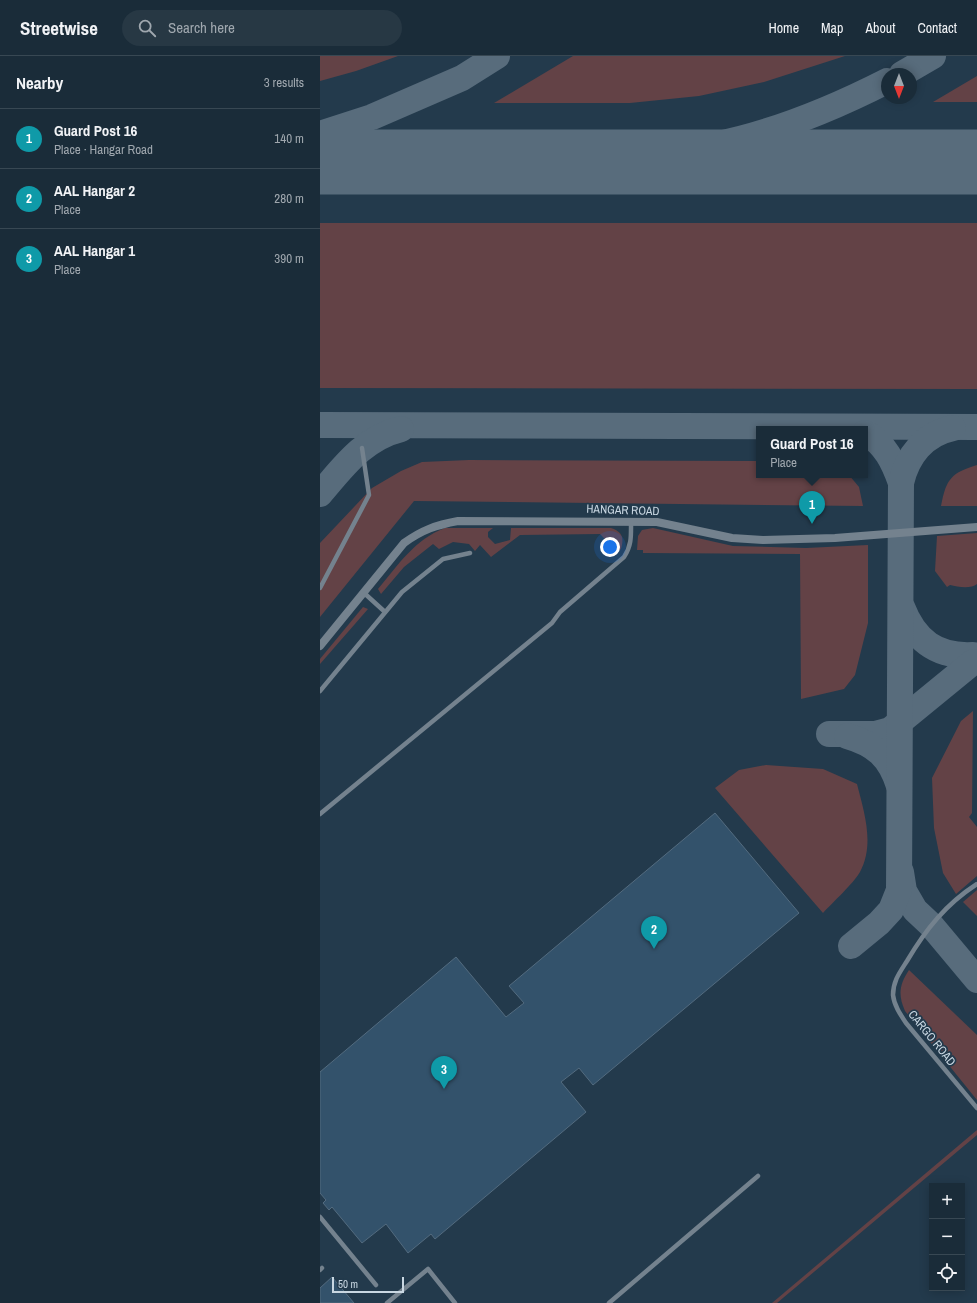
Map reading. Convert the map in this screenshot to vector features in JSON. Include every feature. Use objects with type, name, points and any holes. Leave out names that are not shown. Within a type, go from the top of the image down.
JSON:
[{"type":"street","name":"HANGAR ROAD","points":[[321,641],[404,543],[420,531],[458,521],[657,522],[732,538],[763,540],[835,538],[977,527]]},
{"type":"lane","points":[[320,588],[369,495],[362,448]]},
{"type":"lane","points":[[320,814],[552,623],[560,612],[624,556],[629,549],[631,541],[631,521]]},
{"type":"lane","points":[[320,691],[402,592],[443,559],[470,553]]},
{"type":"lane","points":[[364,592],[385,612]]},
{"type":"lane","name":"CARGO ROAD","points":[[977,884],[959,895],[926,930],[895,980],[893,995],[897,1009],[906,1022],[977,1108]]},
{"type":"lane","points":[[609,1303],[758,1176]]},
{"type":"lane","points":[[320,1218],[376,1286]]},
{"type":"lane","points":[[387,1303],[428,1270],[455,1303]]},
{"type":"shaded area","points":[[320,56],[398,56],[356,71],[320,81]]},
{"type":"shaded area","points":[[573,56],[845,56],[764,82],[699,96],[630,103],[494,103]]},
{"type":"shaded area","points":[[977,76],[977,102],[933,102]]},
{"type":"shaded area","points":[[320,223],[977,223],[977,389],[320,388]]},
{"type":"shaded area","points":[[469,460],[756,461],[756,478],[852,478],[859,487],[863,506],[414,501],[320,617],[320,543],[372,488],[401,471],[422,462]]},
{"type":"shaded area","points":[[977,465],[977,506],[941,506],[945,489],[951,478],[961,471]]},
{"type":"shaded area","points":[[445,528],[493,528],[488,532],[488,537],[495,544],[510,540],[511,528],[611,528],[618,531],[622,536],[622,542],[621,549],[617,552],[600,534],[520,535],[491,557],[480,545],[475,551],[469,544],[453,542],[439,549],[433,544],[404,567],[381,594],[378,589],[400,562],[425,539]]},
{"type":"shaded area","points":[[653,528],[733,546],[806,548],[868,545],[868,623],[855,675],[844,689],[801,699],[800,554],[643,553],[643,550],[637,550],[638,536],[642,530]]},
{"type":"shaded area","points":[[977,533],[977,584],[968,587],[950,585],[947,587],[935,571],[937,536]]},
{"type":"shaded area","points":[[363,607],[368,609],[320,664],[320,659]]},
{"type":"shaded area","points":[[973,711],[972,813],[969,817],[977,827],[977,876],[956,894],[943,873],[934,828],[932,778],[961,721]]},
{"type":"shaded area","points":[[766,765],[823,769],[857,784],[867,828],[867,850],[860,872],[853,882],[823,913],[715,788],[739,770]]},
{"type":"shaded area","points":[[977,890],[977,916],[963,902]]},
{"type":"shaded area","points":[[909,970],[977,1035],[977,1100],[905,1011],[901,1000],[901,985]]},
{"type":"shaded area","points":[[977,1130],[977,1135],[777,1303],[772,1303]]},
{"type":"building","points":[[715,813],[799,913],[593,1085],[579,1068],[561,1082],[586,1112],[435,1239],[431,1234],[408,1253],[386,1224],[362,1243],[332,1207],[329,1210],[323,1203],[326,1200],[320,1193],[320,1072],[456,957],[506,1017],[524,1003],[509,986]]},
{"type":"building","points":[[332,1277],[354,1303],[320,1303],[320,1288]]},
{"type":"taxiway","points":[[320,134],[372,117],[462,78],[497,56]]},
{"type":"taxiway","points":[[912,68],[933,56]]},
{"type":"taxiway","points":[[583,162],[681,151],[736,140],[802,119],[881,84]]},
{"type":"taxiway","points":[[320,425],[756,426]]},
{"type":"taxiway","points":[[868,427],[977,427]]},
{"type":"taxiway","points":[[851,946],[879,923],[891,910],[899,890],[901,483],[912,455],[918,448],[933,435],[953,428]]},
{"type":"taxiway","points":[[320,494],[346,464],[365,446],[388,433],[401,429]]},
{"type":"taxiway","points":[[868,435],[878,442],[888,454],[901,483]]},
{"type":"taxiway","points":[[902,607],[907,619],[914,629],[921,638],[929,644],[938,650],[949,653],[973,655]]},
{"type":"taxiway","points":[[829,734],[875,734],[890,730],[973,662]]},
{"type":"taxiway","points":[[847,736],[866,743],[880,753],[891,767],[899,786]]},
{"type":"taxiway","points":[[901,872],[904,891],[915,910],[931,925],[977,980]]},
{"type":"runway","points":[[320,162],[977,162]]},
{"type":"place","name":"Guard Post 16","points":[[812,524]]},
{"type":"place","name":"AAL Hangar 2","points":[[654,949]]},
{"type":"place","name":"AAL Hangar 1","points":[[444,1089]]}]
